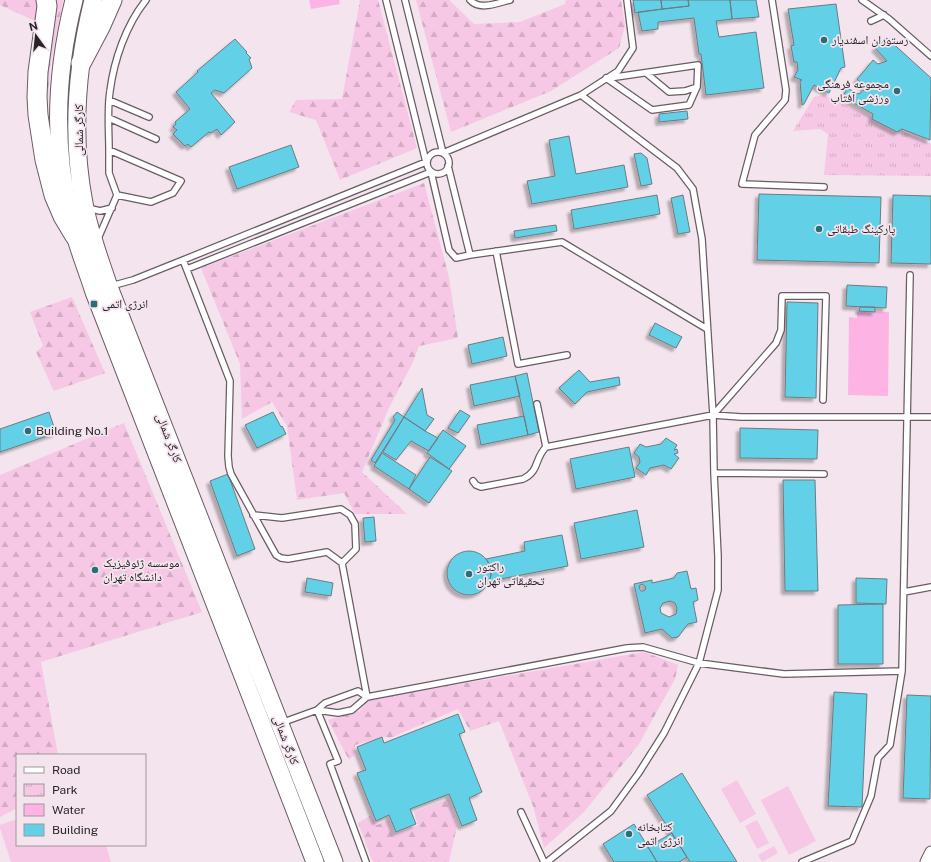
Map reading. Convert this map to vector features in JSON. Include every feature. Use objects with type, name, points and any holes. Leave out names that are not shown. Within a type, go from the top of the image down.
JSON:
[{"type":"highway","points":[[46,0],[47,6],[38,72],[38,115],[45,160],[54,195],[63,216],[75,236]]},
{"type":"highway","points":[[82,63],[112,0]]},
{"type":"main road","name":"کارگر شمالی","points":[[74,0],[64,45],[59,99],[64,188],[75,236],[94,292],[145,400],[280,724],[334,862]]},
{"type":"main road","name":"کارگر شمالی","points":[[93,0],[82,63],[77,115],[80,173],[84,206],[95,245],[145,400],[315,862]]},
{"type":"street","points":[[926,862],[931,852]]},
{"type":"lane","points":[[95,245],[113,208],[117,196],[109,172],[110,92],[118,56],[135,14],[146,0]]},
{"type":"lane","points":[[386,0],[426,162],[428,168],[432,172],[449,250],[456,258],[562,242],[707,329]]},
{"type":"lane","points":[[405,0],[443,153],[448,159],[448,166],[470,255]]},
{"type":"lane","points":[[470,0],[479,6],[487,6],[510,0]]},
{"type":"lane","points":[[109,287],[133,280],[426,162],[427,158],[432,153],[443,153],[581,95],[618,71],[633,48],[627,0]]},
{"type":"lane","points":[[772,0],[786,90],[785,100],[755,135],[742,184],[824,187]]},
{"type":"lane","points":[[862,0],[884,15],[931,56]]},
{"type":"lane","points":[[871,21],[884,15]]},
{"type":"lane","points":[[698,66],[697,87],[689,105],[652,110],[606,78],[646,73],[698,66]]},
{"type":"lane","points":[[646,73],[669,92],[697,87]]},
{"type":"lane","points":[[521,812],[545,862],[611,811],[638,774],[664,733],[698,663],[718,590],[713,415],[702,239],[693,189],[677,168],[581,95]]},
{"type":"lane","points":[[109,100],[149,117]]},
{"type":"lane","points":[[109,118],[156,138]]},
{"type":"lane","points":[[109,150],[181,181],[173,193],[151,202],[117,196]]},
{"type":"lane","points":[[187,269],[432,172],[441,173],[448,166]]},
{"type":"lane","points":[[84,206],[100,211],[113,208]]},
{"type":"lane","points":[[301,212],[305,222]]},
{"type":"lane","points":[[496,251],[518,364],[567,355]]},
{"type":"lane","points":[[183,260],[229,376],[229,468],[253,515],[276,555],[288,559],[327,552],[342,563],[367,697]]},
{"type":"lane","points":[[802,862],[852,841],[871,796],[878,758],[890,745],[902,671],[910,275]]},
{"type":"lane","points":[[713,415],[776,343],[781,330],[782,296],[826,296],[823,400]]},
{"type":"lane","points":[[537,404],[546,446]]},
{"type":"lane","points":[[473,481],[476,485],[481,487],[523,479],[534,471],[540,453],[546,446],[713,415],[740,417],[931,418]]},
{"type":"lane","points":[[714,473],[824,474]]},
{"type":"lane","points":[[253,515],[282,518],[341,509],[350,515],[355,524],[356,549],[342,563]]},
{"type":"lane","points":[[904,592],[931,587]]},
{"type":"lane","points":[[316,710],[338,713],[352,710],[367,697],[627,648],[643,647],[698,663],[784,674],[902,671]]},
{"type":"lane","points":[[280,724],[316,710],[325,703],[358,690],[367,697]]},
{"type":"lane","points":[[316,710],[338,761],[330,764],[366,862]]},
{"type":"green space","points":[[0,0],[40,0],[40,21],[35,21],[0,5]]},
{"type":"green space","points":[[51,0],[63,0],[50,67],[47,118],[41,78]]},
{"type":"green space","points":[[360,0],[378,0],[417,148],[340,180],[316,120],[289,112],[296,100],[342,99]]},
{"type":"green space","points":[[416,0],[449,0],[474,24],[520,22],[565,4],[566,0],[621,0],[625,26],[619,48],[551,91],[451,132]]},
{"type":"green space","points":[[823,95],[931,144],[931,176],[824,175],[828,134],[820,129],[793,131],[814,97]]},
{"type":"green space","points":[[424,183],[449,277],[458,338],[419,346],[412,364],[389,408],[362,472],[407,514],[355,514],[344,493],[297,500],[287,426],[272,402],[242,419],[240,364],[201,268]]},
{"type":"green space","points":[[72,297],[105,373],[54,391],[36,352],[43,346],[30,312]]},
{"type":"green space","points":[[124,423],[202,612],[41,662],[58,754],[16,754],[16,809],[0,817],[0,475]]},
{"type":"green space","points":[[644,652],[678,665],[675,679],[639,744],[584,812],[544,848],[533,806],[499,721],[470,731],[458,709],[390,738],[385,737],[355,745],[354,755],[349,760],[328,720],[359,711],[368,700]]},
{"type":"green space","points":[[737,780],[756,814],[740,823],[721,789]]},
{"type":"green space","points":[[788,786],[816,841],[789,855],[761,800]]},
{"type":"green space","points":[[448,799],[457,826],[449,862],[373,862],[358,823],[370,816],[377,825],[388,820],[393,834],[418,825],[414,812]]},
{"type":"green space","points":[[16,819],[16,846],[106,846],[111,862],[11,862],[0,825]]},
{"type":"green space","points":[[757,820],[769,843],[757,849],[745,826]]},
{"type":"green space","points":[[774,846],[778,853],[762,862],[758,855]]},
{"type":"water","points":[[309,0],[339,0],[340,4],[311,9]]},
{"type":"water","points":[[857,312],[889,312],[888,396],[848,395],[849,317],[857,318]]},
{"type":"building","points":[[633,0],[661,0],[662,9],[635,13]]},
{"type":"building","points":[[661,0],[688,0],[689,6],[662,9]]},
{"type":"building","points":[[688,0],[730,0],[732,19],[716,21],[719,37],[756,32],[764,88],[706,95],[701,54],[699,54],[694,18],[658,22],[658,29],[642,31],[638,12],[689,6]]},
{"type":"building","points":[[730,0],[756,0],[759,17],[732,19]]},
{"type":"building","points":[[836,4],[845,67],[841,68],[829,93],[814,85],[804,104],[802,105],[800,81],[802,80],[794,77],[798,70],[797,62],[794,62],[791,46],[794,45],[788,9]]},
{"type":"building","name":"مجموعه فرهنگی ورزشی آفتاب","points":[[887,38],[931,78],[930,140],[902,129],[897,132],[872,119],[873,114],[843,97],[847,88],[859,94],[865,89],[857,79],[873,60],[878,64],[887,61],[875,48]]},
{"type":"building","points":[[235,39],[251,58],[249,59],[252,68],[224,93],[215,90],[211,93],[235,122],[221,135],[217,129],[211,133],[209,132],[191,147],[188,144],[185,146],[173,134],[177,130],[173,127],[176,124],[175,122],[190,109],[176,92],[198,72],[197,71]]},
{"type":"building","points":[[687,111],[688,119],[659,122],[659,114]]},
{"type":"building","points":[[569,136],[576,174],[624,165],[628,187],[532,204],[527,181],[555,176],[549,140]]},
{"type":"building","points":[[291,145],[299,167],[237,189],[229,167]]},
{"type":"building","points":[[641,153],[647,158],[652,184],[641,186],[634,154]]},
{"type":"building","name":"پارکینگ طبقاتی","points":[[759,194],[881,197],[879,263],[757,260]]},
{"type":"building","points":[[657,195],[660,214],[574,229],[571,210]]},
{"type":"building","points":[[683,195],[690,232],[678,234],[671,198]]},
{"type":"building","points":[[893,195],[931,196],[931,264],[891,263]]},
{"type":"building","points":[[556,225],[557,231],[515,238],[514,231]]},
{"type":"building","points":[[847,285],[887,287],[886,308],[846,306]]},
{"type":"building","points":[[787,302],[818,303],[816,398],[785,397]]},
{"type":"building","points":[[860,307],[875,307],[875,312],[859,311]]},
{"type":"building","points":[[655,323],[682,337],[676,348],[649,335]]},
{"type":"building","points":[[503,337],[507,356],[472,364],[468,345]]},
{"type":"building","points":[[579,370],[590,382],[619,377],[620,385],[587,392],[575,404],[559,388]]},
{"type":"building","points":[[527,373],[539,432],[528,435],[515,376]]},
{"type":"building","points":[[515,376],[520,396],[474,406],[470,385]]},
{"type":"building","points":[[422,388],[427,415],[434,419],[425,431],[404,417]]},
{"type":"building","points":[[460,410],[470,416],[458,433],[448,428]]},
{"type":"building","name":"Building No.1","points":[[49,412],[56,433],[0,452],[0,429]]},
{"type":"building","points":[[273,412],[286,434],[257,448],[245,425]]},
{"type":"building","points":[[397,412],[404,417],[375,463],[371,460],[395,420],[393,417]]},
{"type":"building","points":[[524,416],[528,435],[481,445],[477,425]]},
{"type":"building","points":[[404,417],[438,438],[429,451],[411,441],[396,460],[383,452]]},
{"type":"building","points":[[740,428],[818,430],[817,459],[740,458]]},
{"type":"building","points":[[443,430],[466,446],[449,469],[427,453]]},
{"type":"building","points":[[666,438],[677,445],[674,450],[677,449],[678,453],[674,454],[679,458],[671,469],[664,465],[650,468],[646,475],[636,468],[640,462],[639,457],[634,453],[640,444],[646,447],[661,444]]},
{"type":"building","points":[[629,447],[635,477],[576,489],[570,459]]},
{"type":"building","points":[[382,453],[416,475],[409,489],[374,466]]},
{"type":"building","points":[[430,457],[452,471],[429,503],[409,489]]},
{"type":"building","points":[[228,474],[255,549],[237,556],[210,481]]},
{"type":"building","points":[[783,480],[815,480],[818,591],[785,591]]},
{"type":"building","points":[[637,510],[644,547],[581,559],[574,523]]},
{"type":"building","points":[[374,517],[376,541],[365,542],[363,518]]},
{"type":"building","points":[[562,535],[568,566],[490,581],[490,565],[486,559],[525,551],[524,542]]},
{"type":"building","name":"راکتور تحقیقاتی تهران","points":[[465,551],[473,551],[478,552],[485,557],[490,564],[490,582],[485,589],[478,594],[465,595],[457,592],[450,585],[447,577],[447,569],[450,561],[457,554]]},
{"type":"building","points":[[687,571],[691,589],[696,588],[698,600],[693,602],[697,622],[688,624],[678,637],[672,638],[662,629],[645,633],[634,584],[652,580],[652,583],[674,578],[677,573]],"holes":[[[642,584],[646,587],[643,591],[639,588]],[[670,601],[675,603],[677,608],[676,614],[669,617],[661,613],[660,608],[663,603]]]},
{"type":"building","points":[[307,578],[333,583],[331,596],[305,592]]},
{"type":"building","points":[[856,578],[887,579],[886,604],[856,603]]},
{"type":"building","points":[[883,604],[883,664],[838,664],[838,605]]},
{"type":"building","points":[[834,692],[867,694],[862,807],[828,806]]},
{"type":"building","points":[[907,695],[931,696],[930,799],[903,798]]},
{"type":"building","points":[[458,714],[465,732],[459,734],[482,792],[469,798],[477,820],[462,826],[449,794],[410,809],[416,824],[396,832],[389,815],[376,821],[357,773],[366,770],[357,747],[382,737],[384,743]]},
{"type":"building","points":[[682,773],[737,862],[690,862],[647,795]]},
{"type":"building","name":"کتابخانه انرژی اتمی","points":[[634,824],[657,862],[614,862],[603,844]]},
{"type":"building","points":[[672,833],[687,857],[679,862],[657,862],[648,847]]},
{"type":"place","name":"رستوران اسفندیار","points":[[824,40]]},
{"type":"place","name":"مجموعه فرهنگی ورزشی آفتاب","points":[[897,91]]},
{"type":"place","name":"پارکینگ طبقاتی","points":[[819,229]]},
{"type":"place","name":"انرژی اتمی","points":[[94,304]]},
{"type":"place","name":"Building No.1","points":[[28,431]]},
{"type":"place","name":"موسسه ژئوفیزیک دانشگاه تهران","points":[[95,570]]},
{"type":"place","name":"راکتور تحقیقاتی تهران","points":[[469,574]]},
{"type":"place","name":"کتابخانه انرژی اتمی","points":[[629,834]]}]
